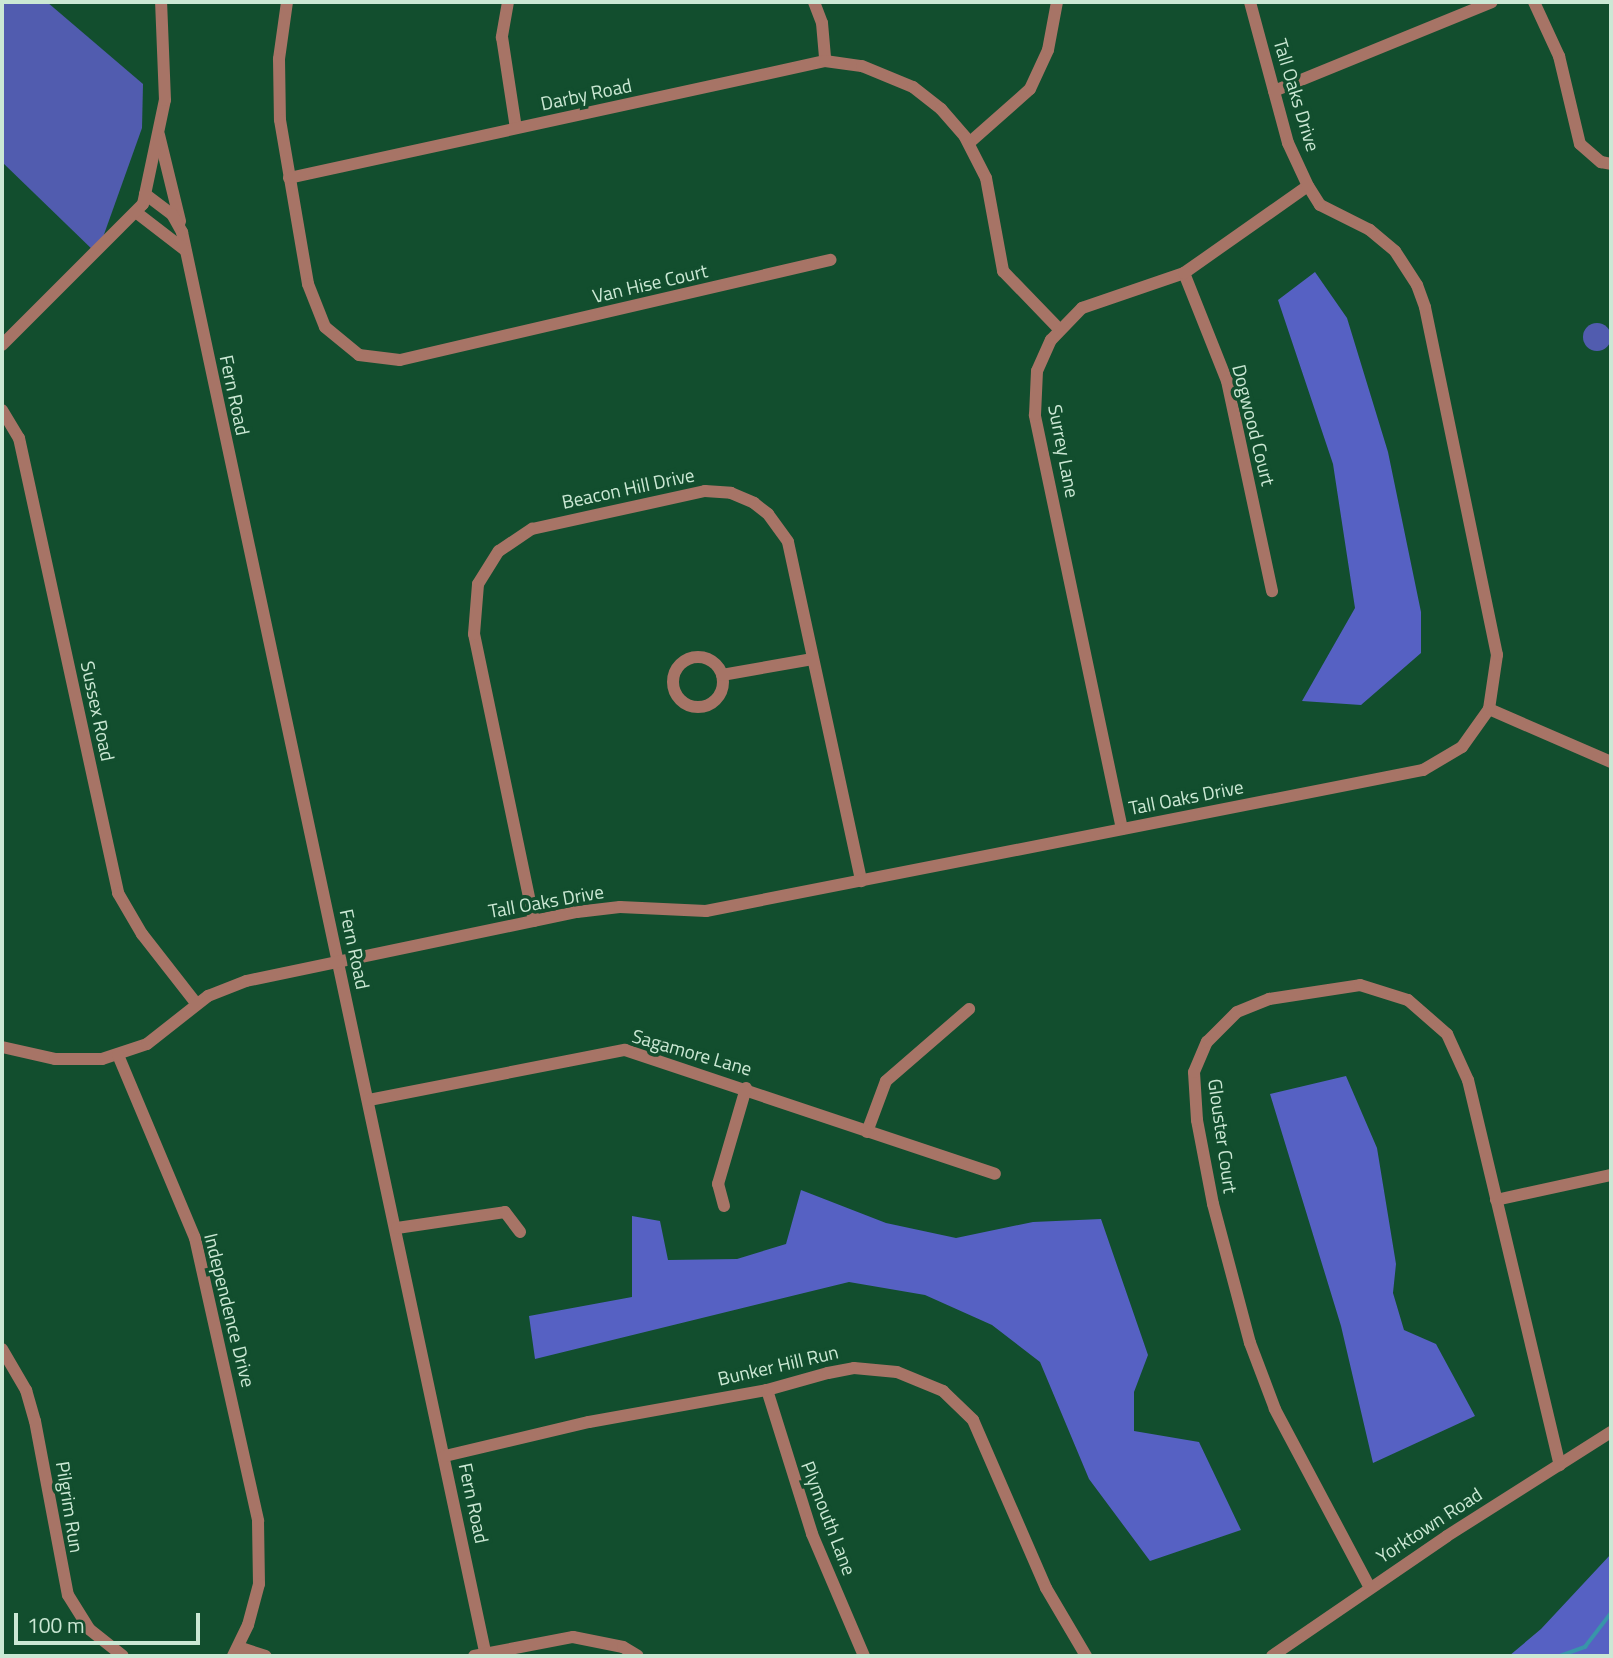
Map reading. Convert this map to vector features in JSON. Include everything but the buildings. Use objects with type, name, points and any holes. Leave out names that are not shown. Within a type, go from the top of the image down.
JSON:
[{"type":"street","points":[[2,345],[137,212],[145,194],[165,100],[160,2]]},
{"type":"street","points":[[287,2],[279,59],[280,120],[289,178]]},
{"type":"street","points":[[508,2],[502,37],[516,128]]},
{"type":"street","points":[[814,2],[822,23],[825,61]]},
{"type":"street","points":[[969,143],[1030,89],[1048,50],[1057,2]]},
{"type":"street","name":"Tall Oaks Drive","points":[[118,1055],[161,1036],[196,1003],[233,984],[534,921],[620,907],[706,911],[1423,770],[1462,747],[1489,709],[1497,678],[1496,648],[1425,307],[1417,285],[1395,251],[1370,230],[1320,205],[1308,186],[1288,144],[1250,2]]},
{"type":"street","points":[[1274,90],[1492,2]]},
{"type":"street","points":[[1534,2],[1559,56],[1580,144],[1601,162],[1611,164]]},
{"type":"street","name":"Darby Road","points":[[289,178],[825,61],[871,68],[912,87],[941,109],[969,143],[986,178],[1003,271],[1059,329]]},
{"type":"street","points":[[159,135],[182,232]]},
{"type":"street","name":"Van Hise Court","points":[[289,178],[315,312],[342,344],[369,358],[400,360],[477,344],[831,260]]},
{"type":"street","name":"Surrey Lane","points":[[1122,829],[1035,415],[1037,371],[1059,329],[1093,302],[1184,273],[1308,186]]},
{"type":"street","name":"Fern Road","points":[[145,194],[172,214],[182,232],[397,1228],[445,1456],[482,1655]]},
{"type":"street","points":[[137,212],[185,250]]},
{"type":"street","name":"Dogwood Court","points":[[1184,273],[1227,381],[1272,591]]},
{"type":"street","name":"Sussex Road","points":[[2,410],[19,438],[118,893],[142,934],[196,1003]]},
{"type":"street","name":"Beacon Hill Drive","points":[[534,921],[473,624],[478,584],[499,551],[542,526],[692,493],[731,493],[768,514],[788,542],[861,881]]},
{"type":"street","points":[[692,657],[708,659],[722,675],[721,692],[704,706],[688,705],[673,688],[675,672],[692,657]]},
{"type":"street","points":[[722,675],[813,659]]},
{"type":"street","points":[[1489,709],[1611,762]]},
{"type":"street","name":"Glouster Court","points":[[1370,1588],[1275,1409],[1250,1343],[1225,1255],[1197,1119],[1194,1072],[1202,1052],[1228,1019],[1269,999],[1347,985],[1397,995],[1429,1015],[1460,1056],[1560,1465]]},
{"type":"street","points":[[867,1132],[886,1081],[968,1009]]},
{"type":"street","points":[[2,1047],[71,1060],[118,1055]]},
{"type":"street","name":"Sagamore Lane","points":[[369,1100],[612,1051],[625,1051],[746,1088],[995,1174]]},
{"type":"street","name":"Independence Drive","points":[[118,1055],[195,1238],[255,1509],[259,1584],[236,1652]]},
{"type":"street","points":[[724,1206],[718,1184],[746,1088]]},
{"type":"street","points":[[1496,1200],[1611,1175]]},
{"type":"street","points":[[397,1228],[505,1212],[520,1232]]},
{"type":"street","name":"Pilgrim Run","points":[[2,1349],[26,1390],[35,1421],[68,1595],[89,1629],[123,1656]]},
{"type":"street","name":"Bunker Hill Run","points":[[445,1456],[589,1422],[767,1390],[828,1373],[877,1368],[916,1378],[962,1406],[973,1419],[1046,1588],[1086,1656]]},
{"type":"street","name":"Plymouth Lane","points":[[767,1390],[813,1534],[864,1656]]},
{"type":"street","name":"Yorktown Road","points":[[1272,1656],[1370,1588],[1611,1432]]},
{"type":"street","points":[[482,1655],[573,1637],[623,1647],[638,1656]]},
{"type":"street","points":[[236,1652],[266,1656]]},
{"type":"shaded area","points":[[2,2],[47,2],[143,84],[142,128],[97,254],[2,162]]},
{"type":"shaded area","points":[[1315,272],[1347,318],[1388,452],[1421,612],[1421,653],[1361,705],[1302,701],[1355,608],[1333,464],[1278,300]]},
{"type":"shaded area","points":[[1597,323],[1607,327],[1611,337],[1607,347],[1597,351],[1587,347],[1583,337],[1587,327]]},
{"type":"shaded area","points":[[1346,1076],[1377,1148],[1396,1264],[1393,1293],[1404,1330],[1436,1344],[1475,1416],[1373,1463],[1341,1326],[1270,1094]]},
{"type":"shaded area","points":[[801,1190],[886,1223],[956,1238],[1033,1222],[1101,1219],[1148,1355],[1134,1392],[1134,1431],[1199,1442],[1241,1530],[1150,1561],[1089,1479],[1040,1362],[992,1325],[925,1295],[849,1282],[535,1359],[529,1316],[632,1297],[632,1216],[660,1221],[668,1260],[737,1259],[786,1244]]},
{"type":"shaded area","points":[[1611,1554],[1611,1656],[1509,1656],[1541,1629]]},
{"type":"waterway","points":[[1560,1656],[1585,1647],[1611,1613]]}]
